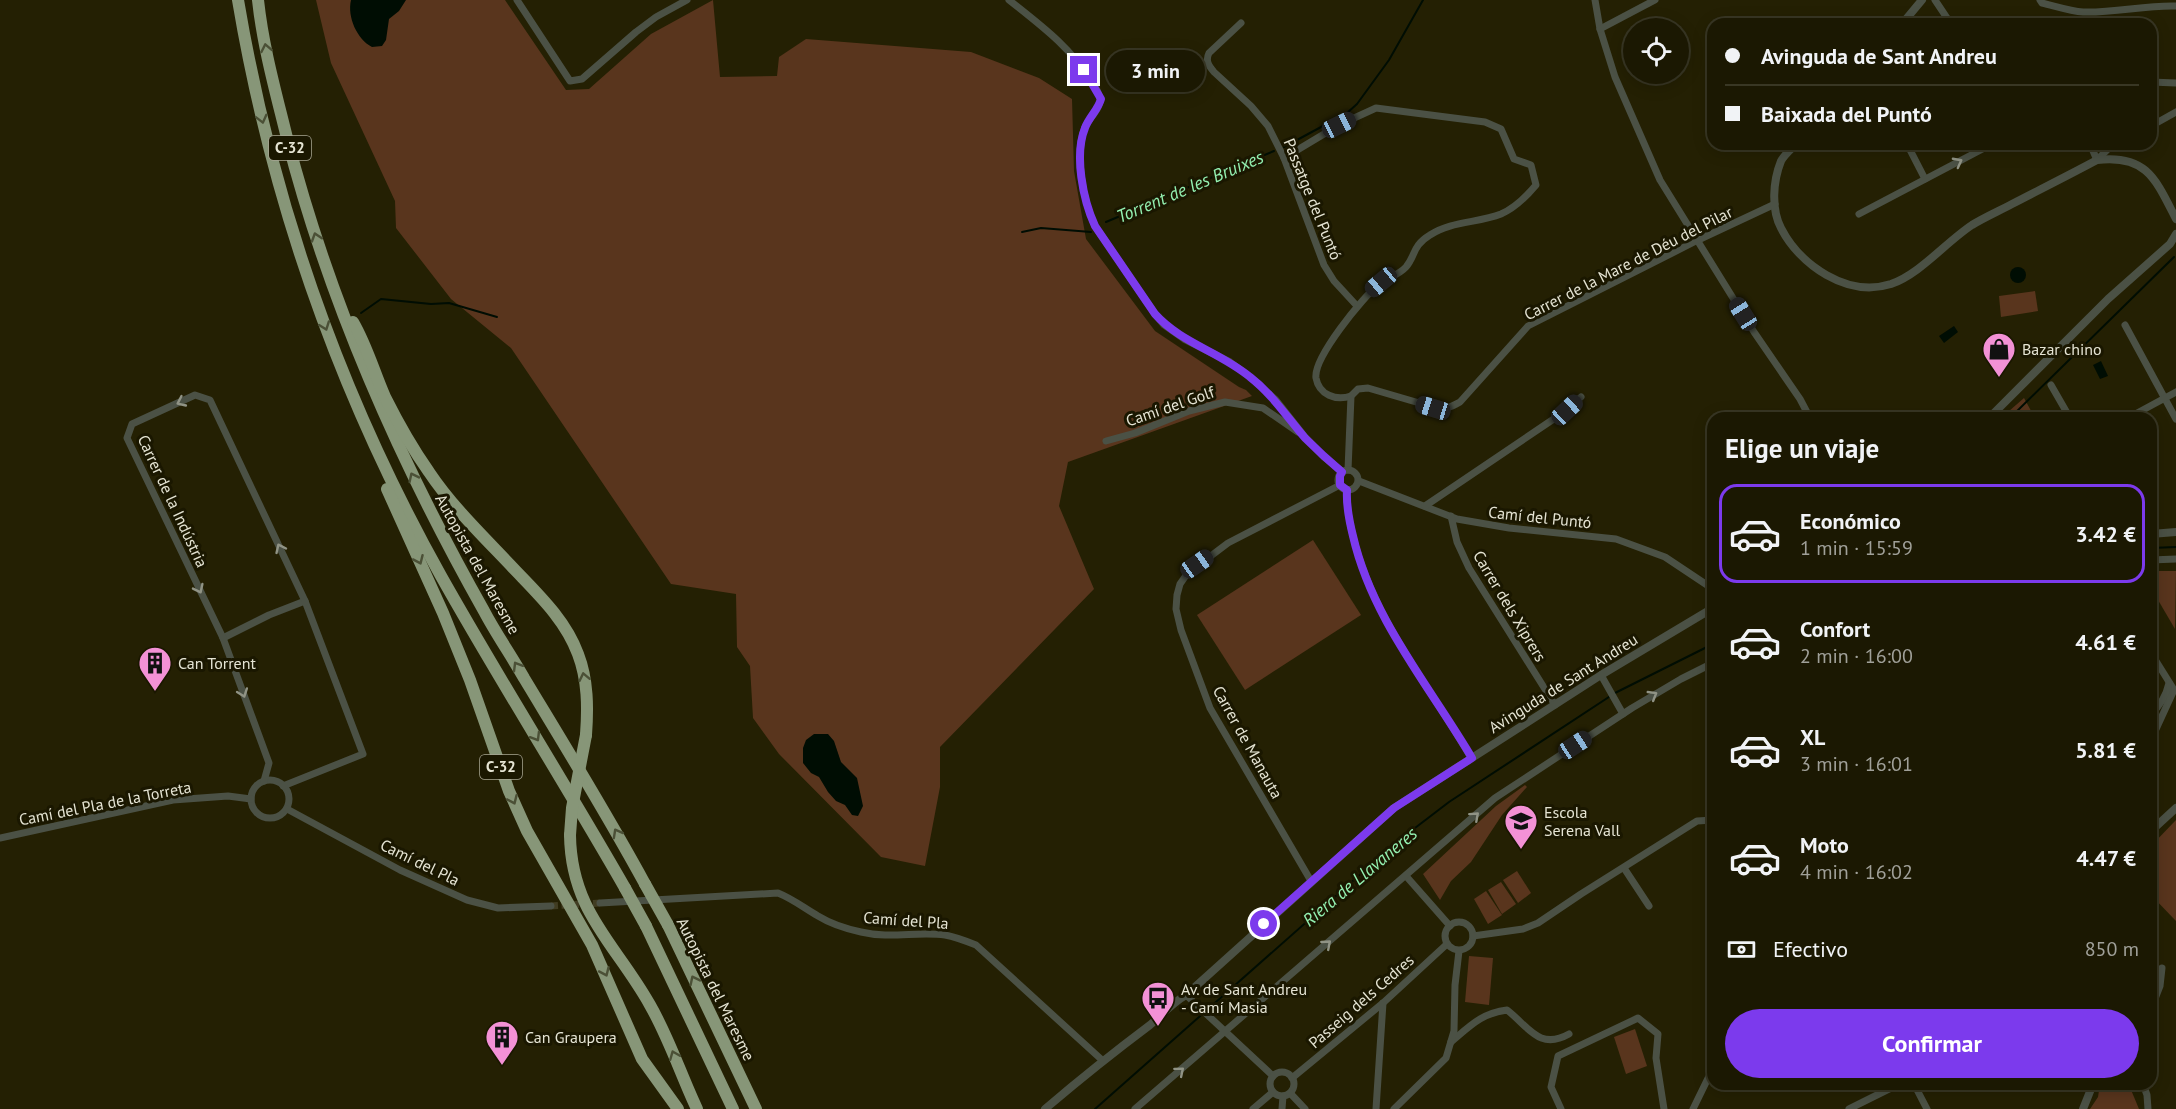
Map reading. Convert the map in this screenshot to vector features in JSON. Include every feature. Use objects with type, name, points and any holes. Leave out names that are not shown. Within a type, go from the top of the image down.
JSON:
[{"type":"highway","name":"C-32","points":[[238,0],[250,68],[272,162],[310,284],[340,368],[358,409],[440,575],[567,786],[646,926],[732,1109]]},
{"type":"highway","name":"Autopista del Maresme","points":[[258,0],[267,56],[298,182],[335,292],[399,449],[485,614],[609,818],[668,925],[756,1109]]},
{"type":"highway","name":"C-32","points":[[335,292],[365,343],[398,422],[429,473],[465,518],[557,615],[578,654],[584,675],[588,712],[586,735],[572,808],[570,835],[572,864],[583,900],[594,922],[651,1007],[697,1109]]},
{"type":"highway","name":"C-32","points":[[358,409],[371,453],[443,613],[522,821],[592,945],[642,1059],[678,1109]]},
{"type":"street","points":[[517,0],[561,69],[570,81],[577,81],[656,17],[687,0]]},
{"type":"street","points":[[1009,0],[1060,41],[1098,91],[1101,99],[1099,105],[1084,130],[1083,190],[1089,212],[1104,239],[1155,314],[1164,325],[1184,339],[1230,362],[1250,376],[1275,399],[1305,437],[1345,471],[1356,475],[1359,481],[1354,488],[1347,490]]},
{"type":"street","points":[[1595,0],[1600,29],[1615,77],[1660,180],[1696,241],[1807,412]]},
{"type":"street","points":[[1600,29],[1655,0]]},
{"type":"street","points":[[1907,18],[1922,0]]},
{"type":"street","points":[[1935,0],[1948,18]]},
{"type":"street","points":[[2040,0],[2042,3],[2080,12],[2109,12],[2176,6]]},
{"type":"street","name":"Passatge del Puntó","points":[[1241,23],[1209,53],[1208,64],[1263,119],[1284,158],[1324,265],[1334,281],[1357,306]]},
{"type":"street","points":[[2157,82],[2176,83]]},
{"type":"street","points":[[1284,158],[1339,125],[1376,108],[1485,122],[1501,129],[1514,159],[1531,165],[1536,185],[1525,199],[1501,214],[1457,224],[1432,233],[1421,241],[1414,250],[1408,265],[1381,282],[1365,296],[1324,352],[1316,377],[1320,389],[1333,398],[1342,399],[1351,396],[1345,471],[1340,476],[1340,485],[1347,490]]},
{"type":"street","points":[[2157,123],[2176,112]]},
{"type":"street","points":[[1790,150],[1782,159],[1774,183],[1775,204],[1780,227],[1811,266],[1837,280],[1863,286],[1890,284],[1908,275],[1972,225],[2097,160],[2107,150]]},
{"type":"street","points":[[1910,150],[1924,179]]},
{"type":"street","points":[[1859,214],[1980,150]]},
{"type":"street","points":[[2093,150],[2097,160]]},
{"type":"street","points":[[2097,160],[2114,158],[2144,167],[2157,180],[2176,219]]},
{"type":"street","name":"Carrer de la Mare de Déu del Pilar","points":[[1351,396],[1358,389],[1368,388],[1433,408],[1452,407],[1460,402],[1528,326],[1696,241],[1775,204]]},
{"type":"street","points":[[1995,412],[2108,299],[2170,244],[2176,234]]},
{"type":"street","points":[[2125,325],[2176,419]]},
{"type":"street","points":[[2051,385],[2067,412]]},
{"type":"street","points":[[2139,412],[2176,392]]},
{"type":"street","name":"Carrer de la Indústria","points":[[264,781],[269,763],[223,638],[127,438],[132,424],[195,395],[210,400],[304,601],[363,754],[284,786]]},
{"type":"street","points":[[1425,506],[1567,410],[1581,397]]},
{"type":"street","name":"Camí del Golf","points":[[1106,441],[1135,433],[1189,411],[1225,402],[1263,408],[1305,437]]},
{"type":"street","name":"Camí del Puntó","points":[[1359,481],[1451,516],[1509,528],[1616,539],[1665,557],[1707,585]]},
{"type":"street","name":"Carrer de Manauta","points":[[1311,881],[1210,708],[1181,630],[1176,602],[1180,584],[1186,574],[1197,564],[1228,543],[1340,485]]},
{"type":"street","points":[[1347,490],[1347,511],[1358,557],[1375,601],[1472,758]]},
{"type":"street","name":"Carrer dels Xiprers","points":[[1451,516],[1457,542],[1469,568],[1555,705]]},
{"type":"street","points":[[2157,534],[2176,532]]},
{"type":"street","points":[[2157,560],[2176,559]]},
{"type":"street","points":[[223,638],[269,615],[304,601]]},
{"type":"street","name":"Avinguda de Sant Andreu","points":[[1045,1109],[1102,1060],[1152,1023],[1175,1001],[1186,995],[1394,808],[1601,675],[1707,612]]},
{"type":"street","points":[[2157,662],[2174,690],[2157,727]]},
{"type":"street","points":[[1135,1109],[1495,798],[1623,714],[1707,666]]},
{"type":"street","points":[[1601,675],[1623,714]]},
{"type":"street","points":[[2157,706],[2167,693],[2169,683]]},
{"type":"street","points":[[264,781],[277,781],[284,786],[289,798],[287,809],[276,818],[265,818],[255,811],[251,799],[254,788],[264,781]]},
{"type":"street","name":"Camí del Pla de la Torreta","points":[[0,838],[174,800],[228,796],[251,799]]},
{"type":"street","points":[[2157,825],[2176,808]]},
{"type":"street","name":"Camí del Pla","points":[[287,809],[400,870],[467,900],[498,908],[550,906]]},
{"type":"street","points":[[1473,936],[1522,929],[1539,922],[1697,821],[1707,820]]},
{"type":"street","points":[[1624,868],[1649,906]]},
{"type":"street","points":[[1406,876],[1450,926]]},
{"type":"street","name":"Camí del Pla","points":[[600,903],[778,893],[792,898],[819,917],[841,927],[863,933],[943,935],[960,938],[976,945],[1102,1060]]},
{"type":"street","points":[[1454,923],[1465,923],[1472,929],[1473,936],[1469,947],[1459,951],[1447,944],[1445,934],[1454,923]]},
{"type":"street","name":"Passeig dels Cedres","points":[[1292,1078],[1383,1003],[1447,944]]},
{"type":"street","points":[[1394,1109],[1446,1058],[1454,1031],[1455,985],[1459,951]]},
{"type":"street","points":[[2157,993],[2162,968]]},
{"type":"street","points":[[1186,995],[1273,1076]]},
{"type":"street","points":[[1376,1109],[1383,1003]]},
{"type":"street","points":[[1451,1042],[1490,1012],[1507,1010],[1522,1021],[1530,1033],[1544,1040],[1559,1039],[1569,1034]]},
{"type":"street","points":[[1561,1109],[1551,1088],[1558,1056],[1638,1018],[1658,1034],[1656,1058],[1664,1109]]},
{"type":"street","points":[[1273,1092],[1270,1084],[1273,1076],[1282,1072],[1287,1073],[1294,1084],[1287,1094],[1282,1109]]},
{"type":"street","points":[[1693,1109],[1707,1080]]},
{"type":"street","points":[[1849,1109],[1887,1090]]},
{"type":"street","points":[[1917,1090],[1927,1109]]},
{"type":"street","points":[[2083,1109],[2091,1090]]},
{"type":"street","points":[[2145,1090],[2148,1109]]},
{"type":"street","points":[[1253,1109],[1273,1092],[1287,1094],[1305,1109]]},
{"type":"shaded area","points":[[316,0],[505,0],[566,90],[589,89],[651,34],[713,0],[720,77],[777,76],[779,57],[806,39],[971,52],[1039,78],[1072,99],[1074,171],[1086,239],[1155,331],[1252,396],[1068,462],[1059,506],[1094,589],[940,747],[940,787],[925,866],[881,857],[779,754],[753,718],[750,666],[737,647],[736,594],[671,584],[511,348],[451,299],[396,228],[395,201],[331,63]]},
{"type":"shaded area","points":[[351,0],[406,0],[399,11],[389,19],[386,40],[382,46],[372,47],[362,39],[354,27],[350,13]]},
{"type":"shaded area","points":[[2015,267],[2021,267],[2026,275],[2024,281],[2015,283],[2010,278],[2010,272]]},
{"type":"shaded area","points":[[2035,291],[2038,311],[2001,317],[1999,296]]},
{"type":"shaded area","points":[[1954,326],[1958,332],[1944,343],[1939,336]]},
{"type":"shaded area","points":[[2101,361],[2108,376],[2100,379],[2093,365]]},
{"type":"shaded area","points":[[2024,398],[2032,412],[2008,412]]},
{"type":"shaded area","points":[[1313,540],[1361,615],[1245,690],[1197,615]]},
{"type":"shaded area","points":[[2157,571],[2176,571],[2175,629],[2157,598]]},
{"type":"shaded area","points":[[814,734],[828,734],[834,741],[841,762],[857,778],[863,806],[858,816],[852,815],[845,805],[836,801],[819,777],[811,773],[803,763],[803,748],[806,740]]},
{"type":"shaded area","points":[[1525,785],[1527,787],[1502,815],[1471,862],[1451,881],[1440,900],[1423,874],[1496,806]]},
{"type":"shaded area","points":[[2176,820],[2176,921],[2157,901],[2157,840]]},
{"type":"shaded area","points":[[1517,871],[1531,893],[1518,903],[1503,880]]},
{"type":"shaded area","points":[[1501,882],[1516,904],[1502,914],[1488,890]]},
{"type":"shaded area","points":[[1486,891],[1502,915],[1488,924],[1474,899]]},
{"type":"shaded area","points":[[1469,956],[1493,958],[1489,1005],[1465,1002]]},
{"type":"shaded area","points":[[1635,1029],[1647,1066],[1626,1074],[1614,1037]]},
{"type":"shaded area","points":[[2099,1090],[2131,1090],[2139,1109],[2090,1109],[2098,1097]]},
{"type":"waterway","name":"Torrent de les Bruixes","points":[[1284,147],[1347,113],[1357,104],[1389,60],[1423,0]]},
{"type":"waterway","name":"Torrent de les Bruixes","points":[[1106,222],[1274,151]]},
{"type":"waterway","name":"Torrent de les Bruixes","points":[[1022,232],[1041,228],[1091,232]]},
{"type":"waterway","points":[[2016,412],[2174,257]]},
{"type":"waterway","name":"Torrent de les Bruixes","points":[[361,313],[381,299],[431,304],[449,303],[497,317]]},
{"type":"waterway","name":"Riera de Llavaneres","points":[[2157,548],[2176,547]]},
{"type":"waterway","name":"Riera de Llavaneres","points":[[1095,1109],[1398,841],[1449,802],[1615,693],[1707,647]]},
{"type":"tunnel","points":[[551,906],[600,903]]},
{"type":"place","name":"Bazar chino","points":[[1999,378]]},
{"type":"place","name":"Can Torrent","points":[[155,692]]},
{"type":"place","name":"Escola Serena Vall","points":[[1521,850]]},
{"type":"place","name":"Av. de Sant Andreu - Camí Masia","points":[[1158,1027]]},
{"type":"place","name":"Can Graupera","points":[[502,1066]]},
{"type":"route","points":[[1084,70],[1101,99],[1084,130],[1081,148],[1083,190],[1095,226],[1164,325],[1172,332],[1230,362],[1250,376],[1275,399],[1324,457],[1342,472],[1339,480],[1342,489],[1347,490],[1347,511],[1358,557],[1375,601],[1472,758],[1394,808],[1264,924]]}]
